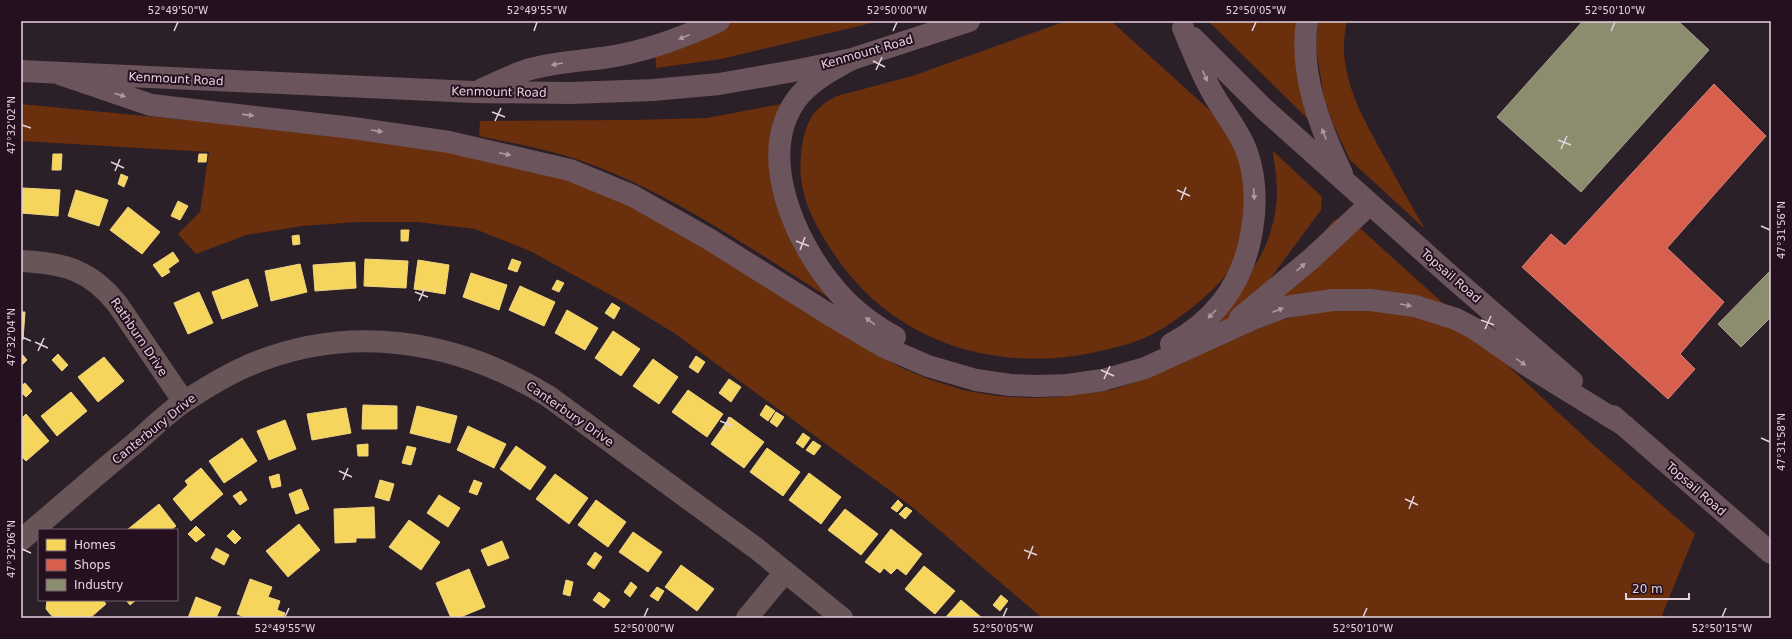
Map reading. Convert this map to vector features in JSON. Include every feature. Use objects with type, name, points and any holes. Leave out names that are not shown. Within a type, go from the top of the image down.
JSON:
[{"type":"main road","points":[[474,92],[527,70],[636,51],[681,38],[719,21]]},
{"type":"main road","name":"Kenmount Road","points":[[21,71],[56,74],[474,92],[570,93],[692,88],[773,75],[852,59],[969,21]]},
{"type":"main road","points":[[1307,21],[1306,53],[1312,95],[1324,135],[1346,182]]},
{"type":"main road","points":[[852,59],[818,78],[803,92],[790,110],[782,133],[779,158],[784,191],[794,222],[811,256],[836,291],[858,312],[886,332],[914,346],[954,361],[989,370],[1020,374],[1087,371],[1138,359],[1162,349],[1195,329],[1215,310],[1229,293],[1240,269],[1248,246],[1254,219],[1253,177],[1247,153],[1239,134],[1211,91],[1179,24]]},
{"type":"main road","name":"Topsail Road","points":[[1179,24],[1263,108],[1370,204],[1454,279],[1771,553]]},
{"type":"main road","points":[[56,74],[151,105],[353,128],[449,142],[570,170],[633,196],[661,211],[884,347],[928,366],[964,378],[993,383],[1037,386],[1067,385],[1103,380],[1145,368],[1286,307],[1311,302],[1351,299],[1393,302],[1415,306],[1456,319],[1475,329],[1528,366],[1625,426]]},
{"type":"main road","points":[[1216,336],[1272,292],[1370,204]]},
{"type":"street","name":"Rathburn Drive","points":[[21,261],[59,264],[78,270],[93,279],[107,291],[184,402]]},
{"type":"street","name":"Canterbury Drive","points":[[21,540],[184,402],[246,367],[286,353],[322,345],[357,341],[392,342],[445,351],[497,368],[527,383],[548,396],[785,572],[842,618]]},
{"type":"street","points":[[747,618],[785,572]]},
{"type":"shaded area","points":[[720,21],[880,21],[721,59],[656,68],[655,49]]},
{"type":"shaded area","points":[[1066,21],[1111,21],[1256,152],[1259,183],[1238,253],[1229,271],[1213,290],[1194,306],[1158,331],[1126,345],[1092,353],[1055,358],[1018,358],[982,353],[947,344],[915,329],[885,309],[858,284],[834,254],[819,231],[804,195],[800,169],[802,145],[807,127],[810,120],[820,107],[837,96],[912,76]]},
{"type":"shaded area","points":[[1208,21],[1297,21],[1311,122]]},
{"type":"shaded area","points":[[1318,21],[1347,21],[1344,39],[1344,57],[1352,92],[1367,125],[1425,229],[1350,160],[1333,124],[1324,98],[1316,48]]},
{"type":"shaded area","points":[[786,103],[772,156],[831,299],[709,222],[613,173],[567,156],[529,146],[479,136],[480,121],[707,118]]},
{"type":"shaded area","points":[[21,104],[352,136],[460,153],[571,179],[651,215],[866,348],[902,368],[931,380],[963,390],[997,396],[1029,398],[1058,397],[1111,390],[1136,382],[1274,322],[1316,311],[1387,310],[1456,328],[1491,350],[1589,441],[1695,534],[1661,618],[1042,618],[911,506],[674,333],[625,303],[530,251],[475,229],[417,222],[358,222],[302,226],[246,235],[196,254],[178,234],[200,212],[209,152],[21,141]]},
{"type":"shaded area","points":[[1273,151],[1322,197],[1321,210],[1264,287],[1239,312],[1216,329],[1183,336],[1245,278],[1259,259],[1269,237],[1275,214],[1277,186]]},
{"type":"shaded area","points":[[1342,217],[1352,221],[1445,305],[1286,300],[1276,292],[1333,221]]},
{"type":"building: Homes","points":[[53,154],[62,154],[61,170],[52,170]]},
{"type":"building: Homes","points":[[199,154],[207,154],[206,162],[198,162]]},
{"type":"building: Homes","points":[[121,174],[128,177],[124,187],[118,184]]},
{"type":"building: Homes","points":[[23,188],[60,190],[58,216],[21,213]]},
{"type":"building: Homes","points":[[76,190],[108,200],[99,226],[68,216]]},
{"type":"building: Homes","points":[[178,201],[188,206],[180,220],[171,216]]},
{"type":"building: Homes","points":[[128,207],[160,232],[142,254],[110,230]]},
{"type":"building: Homes","points":[[401,230],[409,230],[408,241],[401,241]]},
{"type":"building: Homes","points":[[299,235],[300,244],[293,245],[292,236]]},
{"type":"building: Homes","points":[[173,252],[179,261],[168,269],[170,272],[162,277],[153,265]]},
{"type":"building: Homes","points":[[365,259],[408,261],[406,288],[364,286]]},
{"type":"building: Homes","points":[[512,259],[521,262],[517,272],[508,269]]},
{"type":"building: Homes","points":[[418,260],[449,265],[445,294],[414,289]]},
{"type":"building: Homes","points":[[355,262],[356,288],[315,291],[313,265]]},
{"type":"building: Homes","points":[[300,264],[307,292],[271,301],[265,271]]},
{"type":"building: Homes","points":[[471,273],[507,285],[499,310],[463,297]]},
{"type":"building: Homes","points":[[248,279],[258,306],[222,319],[212,292]]},
{"type":"building: Homes","points":[[557,280],[564,283],[559,292],[552,289]]},
{"type":"building: Homes","points":[[520,286],[555,302],[544,326],[509,310]]},
{"type":"building: Homes","points":[[199,292],[213,323],[188,334],[174,303]]},
{"type":"building: Homes","points":[[612,303],[620,308],[614,319],[605,313]]},
{"type":"building: Homes","points":[[567,310],[598,328],[585,350],[555,333]]},
{"type":"building: Homes","points":[[21,312],[25,312],[23,340],[21,340]]},
{"type":"building: Homes","points":[[613,331],[640,349],[621,376],[595,358]]},
{"type":"building: Homes","points":[[21,353],[27,360],[21,366]]},
{"type":"building: Homes","points":[[58,354],[68,365],[62,371],[52,360]]},
{"type":"building: Homes","points":[[696,356],[705,362],[698,373],[689,367]]},
{"type":"building: Homes","points":[[104,357],[124,381],[98,402],[78,377]]},
{"type":"building: Homes","points":[[653,359],[678,377],[659,404],[633,386]]},
{"type":"building: Homes","points":[[729,379],[741,387],[731,402],[719,393]]},
{"type":"building: Homes","points":[[25,383],[32,391],[26,397],[21,392],[21,386]]},
{"type":"building: Homes","points":[[688,390],[723,414],[707,437],[672,412]]},
{"type":"building: Homes","points":[[71,392],[87,411],[57,436],[41,416]]},
{"type":"building: Homes","points":[[363,405],[397,406],[397,429],[362,429]]},
{"type":"building: Homes","points":[[766,405],[775,411],[768,421],[760,415]]},
{"type":"building: Homes","points":[[417,406],[457,416],[450,443],[410,433]]},
{"type":"building: Homes","points":[[346,408],[351,433],[312,440],[307,414]]},
{"type":"building: Homes","points":[[776,412],[784,417],[777,427],[770,422]]},
{"type":"building: Homes","points":[[26,414],[49,441],[26,461],[21,456],[21,419]]},
{"type":"building: Homes","points":[[730,417],[764,442],[744,468],[711,444]]},
{"type":"building: Homes","points":[[285,420],[296,449],[269,460],[257,431]]},
{"type":"building: Homes","points":[[468,426],[506,444],[494,468],[457,450]]},
{"type":"building: Homes","points":[[803,433],[810,438],[803,448],[796,443]]},
{"type":"building: Homes","points":[[242,438],[257,461],[224,483],[209,461]]},
{"type":"building: Homes","points":[[813,441],[821,446],[814,455],[806,450]]},
{"type":"building: Homes","points":[[368,444],[368,456],[358,456],[357,445]]},
{"type":"building: Homes","points":[[407,446],[416,448],[411,465],[402,463]]},
{"type":"building: Homes","points":[[516,446],[546,467],[530,490],[500,469]]},
{"type":"building: Homes","points":[[767,448],[800,472],[783,496],[750,472]]},
{"type":"building: Homes","points":[[201,468],[223,494],[191,521],[173,499],[188,485],[185,481]]},
{"type":"building: Homes","points":[[809,473],[841,497],[821,524],[789,500]]},
{"type":"building: Homes","points":[[279,474],[281,486],[272,488],[269,477]]},
{"type":"building: Homes","points":[[555,474],[588,498],[569,524],[536,499]]},
{"type":"building: Homes","points":[[380,480],[394,484],[389,501],[375,497]]},
{"type":"building: Homes","points":[[474,480],[482,483],[477,495],[469,492]]},
{"type":"building: Homes","points":[[301,489],[309,509],[296,514],[289,494]]},
{"type":"building: Homes","points":[[241,491],[247,500],[240,505],[233,496]]},
{"type":"building: Homes","points":[[439,495],[460,508],[448,527],[427,513]]},
{"type":"building: Homes","points":[[596,500],[626,522],[608,547],[578,525]]},
{"type":"building: Homes","points":[[898,500],[903,505],[897,512],[891,508]]},
{"type":"building: Homes","points":[[159,504],[176,526],[172,529],[128,529]]},
{"type":"building: Homes","points":[[374,507],[375,538],[356,538],[356,542],[335,543],[334,509]]},
{"type":"building: Homes","points":[[906,507],[912,511],[905,519],[899,514]]},
{"type":"building: Homes","points":[[845,509],[878,534],[861,555],[828,530]]},
{"type":"building: Homes","points":[[409,520],[440,542],[421,570],[389,547]]},
{"type":"building: Homes","points":[[299,524],[320,550],[288,577],[266,551]]},
{"type":"building: Homes","points":[[196,526],[205,535],[196,542],[188,534]]},
{"type":"building: Homes","points":[[891,529],[922,554],[906,575],[897,568],[891,574],[884,568],[880,573],[865,562]]},
{"type":"building: Homes","points":[[233,530],[241,538],[235,544],[227,536]]},
{"type":"building: Homes","points":[[633,532],[662,552],[648,572],[619,552]]},
{"type":"building: Homes","points":[[502,541],[509,558],[488,566],[481,550]]},
{"type":"building: Homes","points":[[216,548],[229,555],[224,565],[211,558]]},
{"type":"building: Homes","points":[[595,552],[602,557],[594,569],[587,564]]},
{"type":"building: Homes","points":[[681,565],[714,589],[697,611],[665,587]]},
{"type":"building: Homes","points":[[924,566],[955,591],[935,614],[905,589]]},
{"type":"building: Homes","points":[[469,569],[485,607],[458,618],[451,618],[436,583]]},
{"type":"building: Homes","points":[[250,579],[272,587],[268,597],[280,601],[277,610],[285,613],[283,618],[247,618],[237,614]]},
{"type":"building: Homes","points":[[566,580],[573,582],[570,596],[563,594]]},
{"type":"building: Homes","points":[[631,582],[637,587],[630,597],[624,592]]},
{"type":"building: Homes","points":[[657,587],[664,591],[658,601],[650,596]]},
{"type":"building: Homes","points":[[599,592],[610,600],[604,608],[593,600]]},
{"type":"building: Homes","points":[[1001,595],[1008,601],[1000,611],[993,605]]},
{"type":"building: Homes","points":[[196,597],[221,607],[216,618],[188,618]]},
{"type":"building: Homes","points":[[961,600],[982,618],[945,618]]},
{"type":"building: Homes","points":[[47,601],[104,601],[106,604],[90,618],[56,618],[46,609]]},
{"type":"building: Homes","points":[[127,601],[135,601],[130,605]]},
{"type":"building: Shops","points":[[1714,84],[1766,136],[1667,248],[1724,302],[1680,354],[1695,369],[1668,399],[1522,267],[1551,234],[1565,246]]},
{"type":"building: Industry","points":[[1583,21],[1678,21],[1709,50],[1581,192],[1497,117]]},
{"type":"building: Industry","points":[[1771,270],[1771,317],[1741,347],[1718,324]]}]
